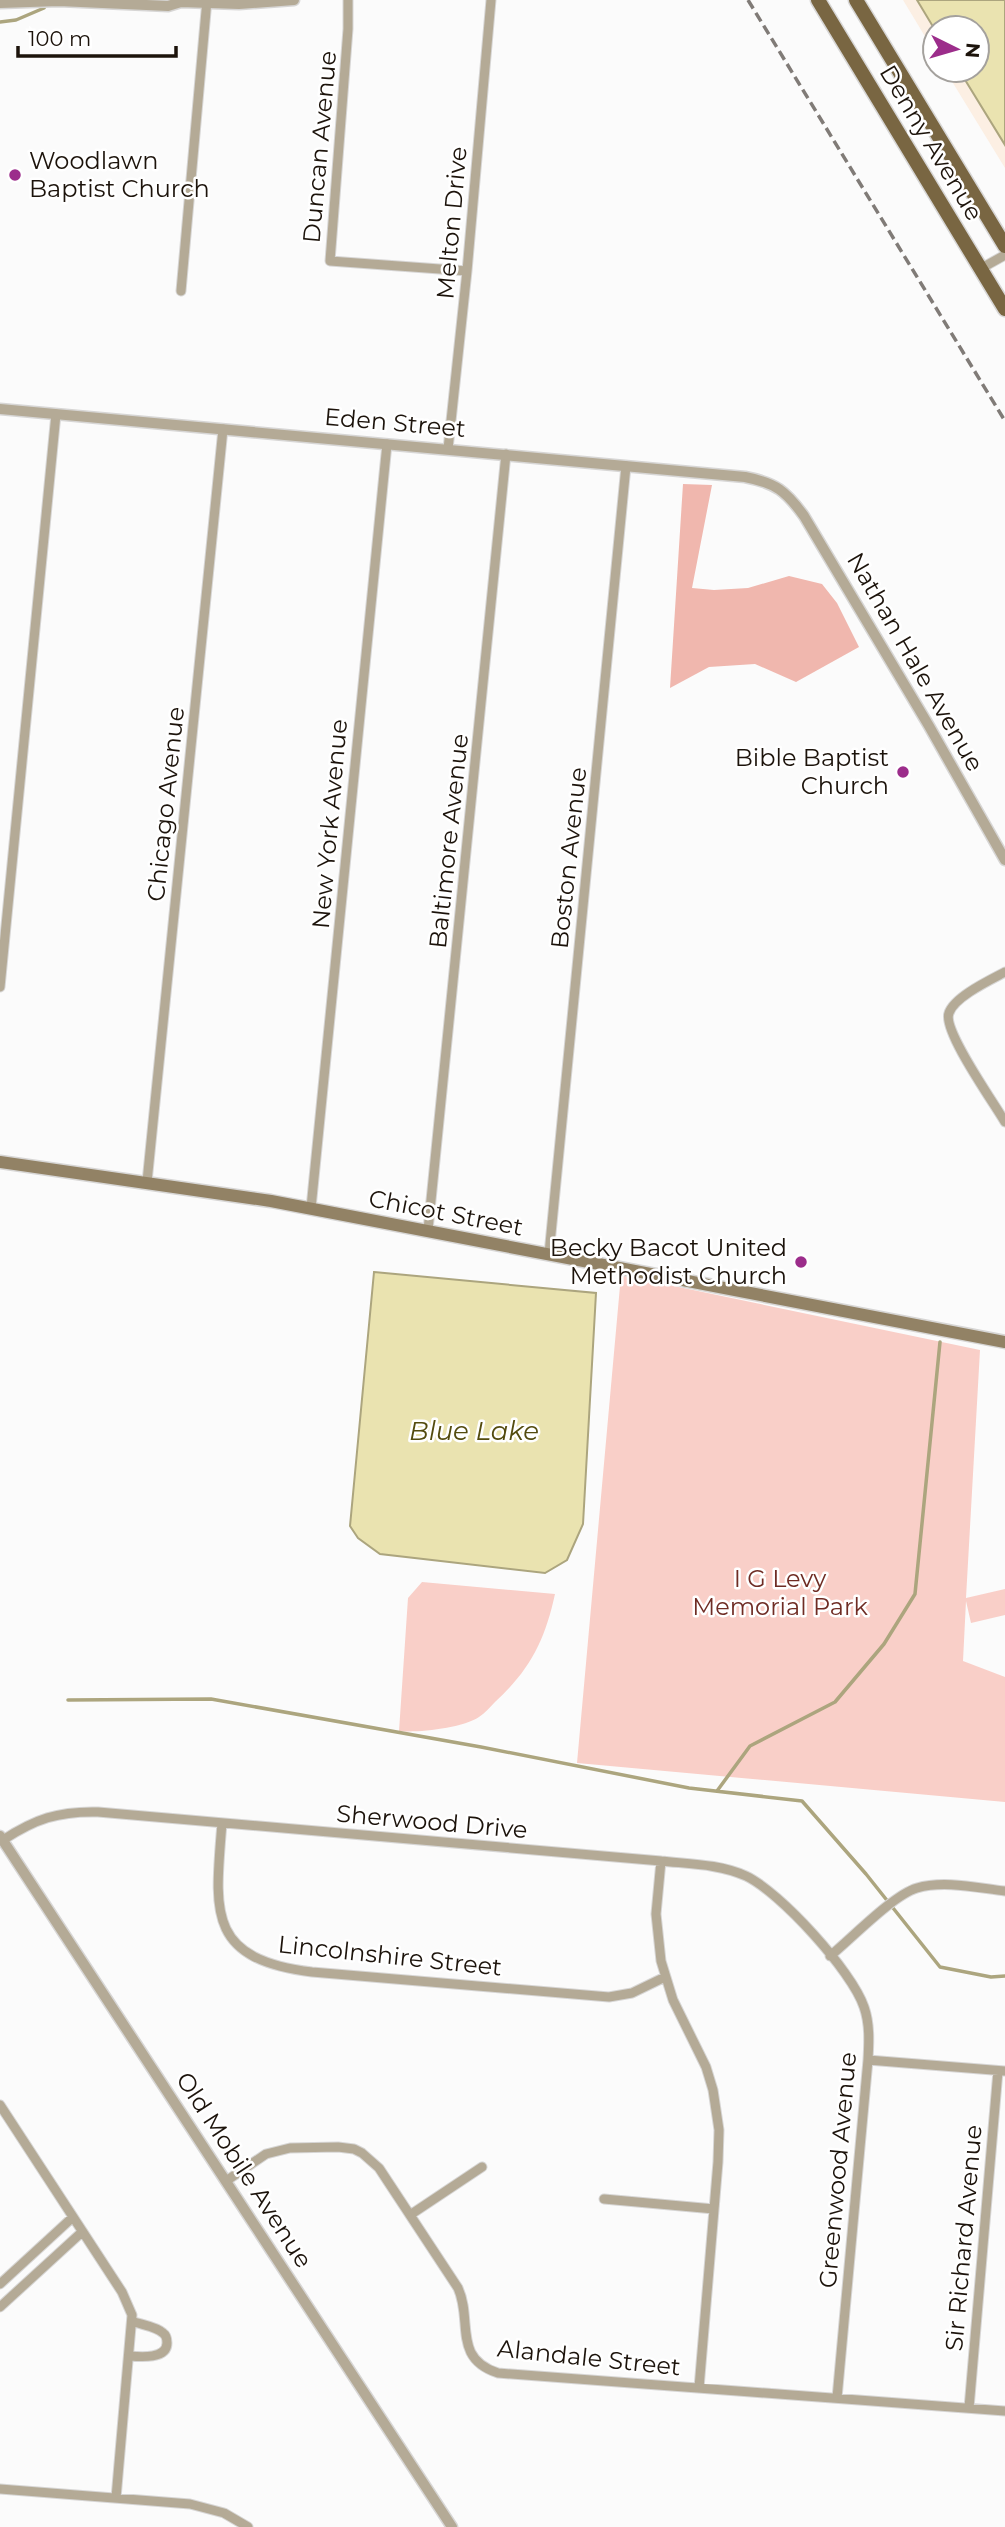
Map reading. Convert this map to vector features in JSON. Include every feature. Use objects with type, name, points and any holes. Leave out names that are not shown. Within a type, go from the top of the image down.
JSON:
[{"type":"main road","name":"Denny Avenue","points":[[818,0],[1005,309]]},
{"type":"main road","points":[[856,0],[1005,246]]},
{"type":"main road","name":"Chicot Street","points":[[0,1162],[311,1208],[1005,1342]]},
{"type":"street","points":[[0,3],[59,1],[168,6],[179,1],[294,0]]},
{"type":"street","name":"Duncan Avenue","points":[[348,0],[330,261],[467,271]]},
{"type":"street","name":"Melton Drive","points":[[448,449],[491,0]]},
{"type":"street","points":[[181,291],[206,2]]},
{"type":"street","points":[[980,269],[1005,255]]},
{"type":"street","name":"Eden Street","points":[[0,409],[745,477],[765,481],[782,490]]},
{"type":"street","points":[[0,986],[56,414]]},
{"type":"street","name":"Chicago Avenue","points":[[147,1182],[223,429]]},
{"type":"street","name":"New York Avenue","points":[[311,1208],[387,444]]},
{"type":"street","name":"Baltimore Avenue","points":[[428,1230],[506,454]]},
{"type":"street","name":"Boston Avenue","points":[[549,1254],[626,466]]},
{"type":"street","name":"Nathan Hale Avenue","points":[[782,490],[811,527],[1005,860]]},
{"type":"street","points":[[1005,972],[959,1000],[948,1013],[953,1038],[1005,1122]]},
{"type":"street","name":"Sherwood Drive","points":[[1,1838],[36,1821],[81,1811],[661,1861],[730,1870],[759,1883],[787,1905],[830,1956]]},
{"type":"street","name":"Lincolnshire Street","points":[[222,1823],[217,1891],[222,1919],[236,1942],[256,1958],[270,1964],[312,1972],[609,1997],[632,1993],[665,1977]]},
{"type":"street","name":"Old Mobile Avenue","points":[[1,1838],[452,2527]]},
{"type":"street","points":[[661,1861],[656,1914],[657,1940],[665,1977],[688,2034],[706,2067],[713,2090],[719,2130],[698,2388]]},
{"type":"street","points":[[830,1956],[913,1889],[945,1886],[1005,1891]]},
{"type":"street","name":"Greenwood Avenue","points":[[830,1956],[852,1982],[864,2006],[869,2037],[837,2399]]},
{"type":"street","points":[[868,2060],[1002,2071]]},
{"type":"street","name":"Sir Richard Avenue","points":[[968,2408],[1002,2071]]},
{"type":"street","points":[[0,2105],[128,2304],[132,2321],[130,2356],[116,2498]]},
{"type":"street","name":"Alandale Street","points":[[226,2181],[266,2154],[279,2150],[338,2147],[362,2153],[379,2168],[458,2288],[465,2307],[467,2346],[480,2364],[490,2370],[518,2375],[1005,2411]]},
{"type":"street","points":[[410,2215],[482,2167]]},
{"type":"street","points":[[604,2199],[713,2209]]},
{"type":"street","points":[[0,2284],[73,2217]]},
{"type":"street","points":[[0,2307],[82,2232]]},
{"type":"street","points":[[130,2356],[159,2355],[165,2350],[167,2343],[160,2330],[132,2321]]},
{"type":"street","points":[[0,2488],[200,2506],[224,2513],[248,2527]]},
{"type":"shaded area","points":[[903,0],[1005,0],[1005,168],[954,84],[991,84],[991,14],[921,14],[921,30]]},
{"type":"shaded area","points":[[683,484],[712,485],[692,588],[748,588],[789,576],[822,584],[837,603],[859,647],[796,682],[755,664],[709,667],[670,688]]},
{"type":"green space","name":"I G Levy Memorial Park","points":[[621,1275],[980,1350],[966,1598],[1005,1589],[1005,1615],[971,1623],[966,1601],[963,1661],[1005,1677],[1005,1802],[577,1763]]},
{"type":"green space","points":[[422,1582],[555,1594],[541,1640],[527,1666],[483,1714],[472,1721],[452,1727],[399,1731],[408,1598]]},
{"type":"water","points":[[917,0],[1005,0],[1005,145],[968,84],[991,84],[991,14],[925,14]]},
{"type":"water","name":"Blue Lake","points":[[374,1272],[596,1293],[583,1524],[567,1560],[545,1573],[380,1554],[358,1538],[350,1526]]},
{"type":"waterway","points":[[0,22],[16,20],[44,8]]},
{"type":"waterway","points":[[717,1791],[750,1746],[835,1702],[884,1644],[915,1594],[940,1342]]},
{"type":"waterway","points":[[68,1700],[211,1699],[481,1747],[689,1788],[802,1801],[866,1874],[940,1967],[991,1977],[1005,1976]]},
{"type":"railway","points":[[748,0],[1005,421]]},
{"type":"place","name":"Woodlawn Baptist Church","points":[[15,175]]},
{"type":"place","name":"Bible Baptist Church","points":[[903,772]]},
{"type":"place","name":"Becky Bacot United Methodist Church","points":[[801,1262]]}]
